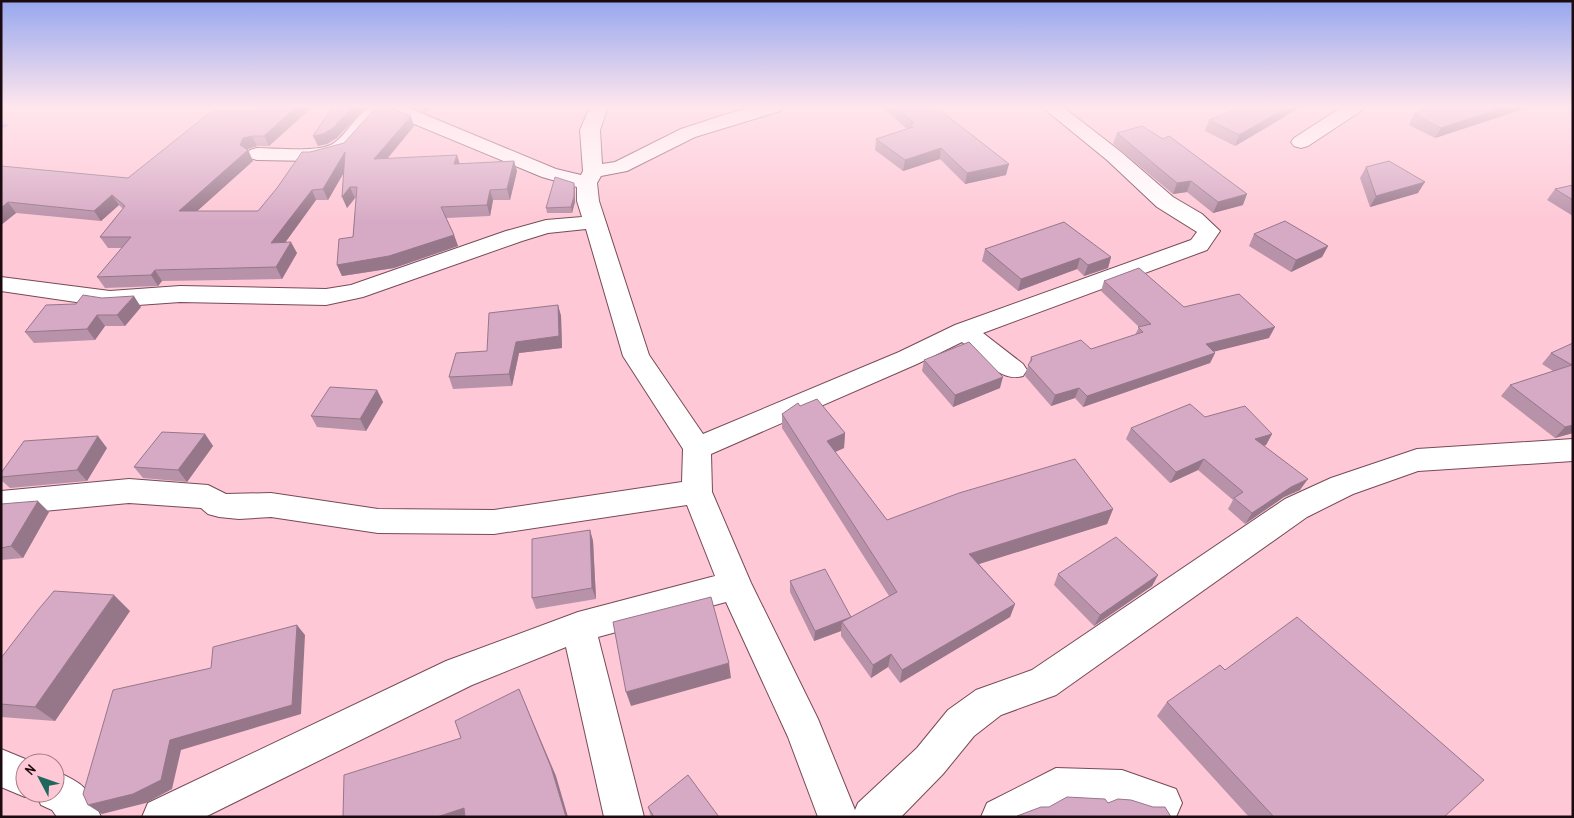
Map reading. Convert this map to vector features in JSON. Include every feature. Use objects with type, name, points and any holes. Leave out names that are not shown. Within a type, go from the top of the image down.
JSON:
[{"type":"street","points":[[257,154],[314,155],[341,148],[343,145]]},
{"type":"street","points":[[482,145],[549,173],[590,177],[620,167],[664,145]]},
{"type":"street","points":[[590,145],[588,201],[636,356],[697,448],[697,492],[735,584],[806,732],[838,817]]},
{"type":"street","points":[[697,448],[908,358],[964,331],[1047,299],[1199,245],[1209,232],[1194,219],[1165,202],[1100,145]]},
{"type":"street","points":[[1,284],[110,299],[180,294],[326,297],[355,292],[522,234],[546,228],[593,222]]},
{"type":"street","points":[[964,331],[1014,370]]},
{"type":"street","points":[[872,817],[930,761],[961,723],[989,702],[1043,683],[1296,508],[1342,486],[1417,460],[1573,450]]},
{"type":"street","points":[[1,504],[129,491],[208,497],[219,505],[238,507],[271,505],[378,521],[494,522],[697,492]]},
{"type":"street","points":[[162,817],[459,673],[578,627],[735,584]]},
{"type":"street","points":[[578,627],[624,817]]},
{"type":"street","points":[[1,768],[15,774]]},
{"type":"street","points":[[1001,817],[1056,787],[1122,790],[1162,803]]},
{"type":"street","points":[[65,796],[81,817]]},
{"type":"building","points":[[169,145],[240,145],[248,150],[179,211],[258,211],[302,152],[310,152],[336,145],[386,145],[374,159],[457,155],[454,164],[514,161],[507,189],[490,190],[487,205],[441,207],[454,235],[389,256],[337,265],[339,239],[353,237],[357,187],[350,187],[342,197],[345,152],[323,189],[312,190],[271,243],[291,242],[276,267],[155,270],[151,275],[97,277],[131,237],[100,237],[125,206],[112,195],[94,211],[8,202],[1,208],[1,166],[128,178]]},
{"type":"building","points":[[885,145],[985,145],[1009,164],[967,173],[941,148],[905,160]]},
{"type":"building","points":[[1132,145],[1181,145],[1247,194],[1218,202],[1191,181],[1177,183]]},
{"type":"building","points":[[1389,161],[1425,182],[1376,196],[1366,167]]},
{"type":"building","points":[[555,177],[574,183],[574,196],[571,207],[546,208]]},
{"type":"building","points":[[1573,185],[1573,200],[1555,189]]},
{"type":"building","points":[[1285,221],[1328,246],[1296,260],[1254,234]]},
{"type":"building","points":[[1064,222],[1111,257],[1088,265],[1080,258],[1021,279],[985,249]]},
{"type":"building","points":[[1139,268],[1184,307],[1239,294],[1275,327],[1206,344],[1215,353],[1087,396],[1079,388],[1055,395],[1028,365],[1032,360],[1031,357],[1081,340],[1091,349],[1143,332],[1138,327],[1151,324],[1104,281]]},
{"type":"building","points":[[83,295],[102,298],[134,296],[117,315],[97,315],[87,329],[25,332],[46,305],[76,304]]},
{"type":"building","points":[[558,305],[559,336],[516,342],[509,374],[449,377],[456,353],[487,351],[489,313]]},
{"type":"building","points":[[969,342],[1003,377],[955,395],[924,360]]},
{"type":"building","points":[[1573,343],[1573,425],[1565,427],[1510,385],[1572,365],[1551,353]]},
{"type":"building","points":[[330,387],[377,390],[360,419],[311,416]]},
{"type":"building","points":[[817,399],[845,433],[827,441],[887,520],[959,493],[1075,459],[1113,509],[969,554],[1015,604],[902,670],[891,654],[873,665],[842,622],[897,592],[782,414],[798,403],[800,406]]},
{"type":"building","points":[[1190,404],[1205,417],[1245,406],[1272,434],[1255,439],[1308,479],[1291,487],[1252,513],[1234,498],[1243,492],[1204,459],[1176,472],[1131,428]]},
{"type":"building","points":[[162,432],[205,434],[178,470],[134,467]]},
{"type":"building","points":[[98,436],[77,470],[1,477],[1,473],[24,441]]},
{"type":"building","points":[[38,501],[11,546],[1,548],[1,504]]},
{"type":"building","points":[[590,530],[592,588],[532,598],[532,539]]},
{"type":"building","points":[[1116,537],[1158,575],[1100,615],[1058,574]]},
{"type":"building","points":[[825,569],[851,617],[815,631],[790,581]]},
{"type":"building","points":[[54,591],[114,595],[35,707],[1,704],[1,658]]},
{"type":"building","points":[[711,597],[729,663],[626,692],[613,622]]},
{"type":"building","points":[[1297,617],[1484,780],[1444,817],[1274,817],[1167,702],[1220,665],[1225,670]]},
{"type":"building","points":[[297,625],[292,705],[170,740],[161,780],[133,794],[88,805],[83,794],[113,690],[211,668],[213,647]]},
{"type":"building","points":[[519,689],[551,767],[566,817],[465,817],[464,808],[437,817],[343,817],[344,775],[461,738],[455,721]]},
{"type":"building","points":[[688,775],[719,817],[654,817],[648,807]]},
{"type":"building","points":[[1067,797],[1105,799],[1108,803],[1118,799],[1131,800],[1153,807],[1165,807],[1171,817],[1017,816],[1041,807],[1049,807]]}]
